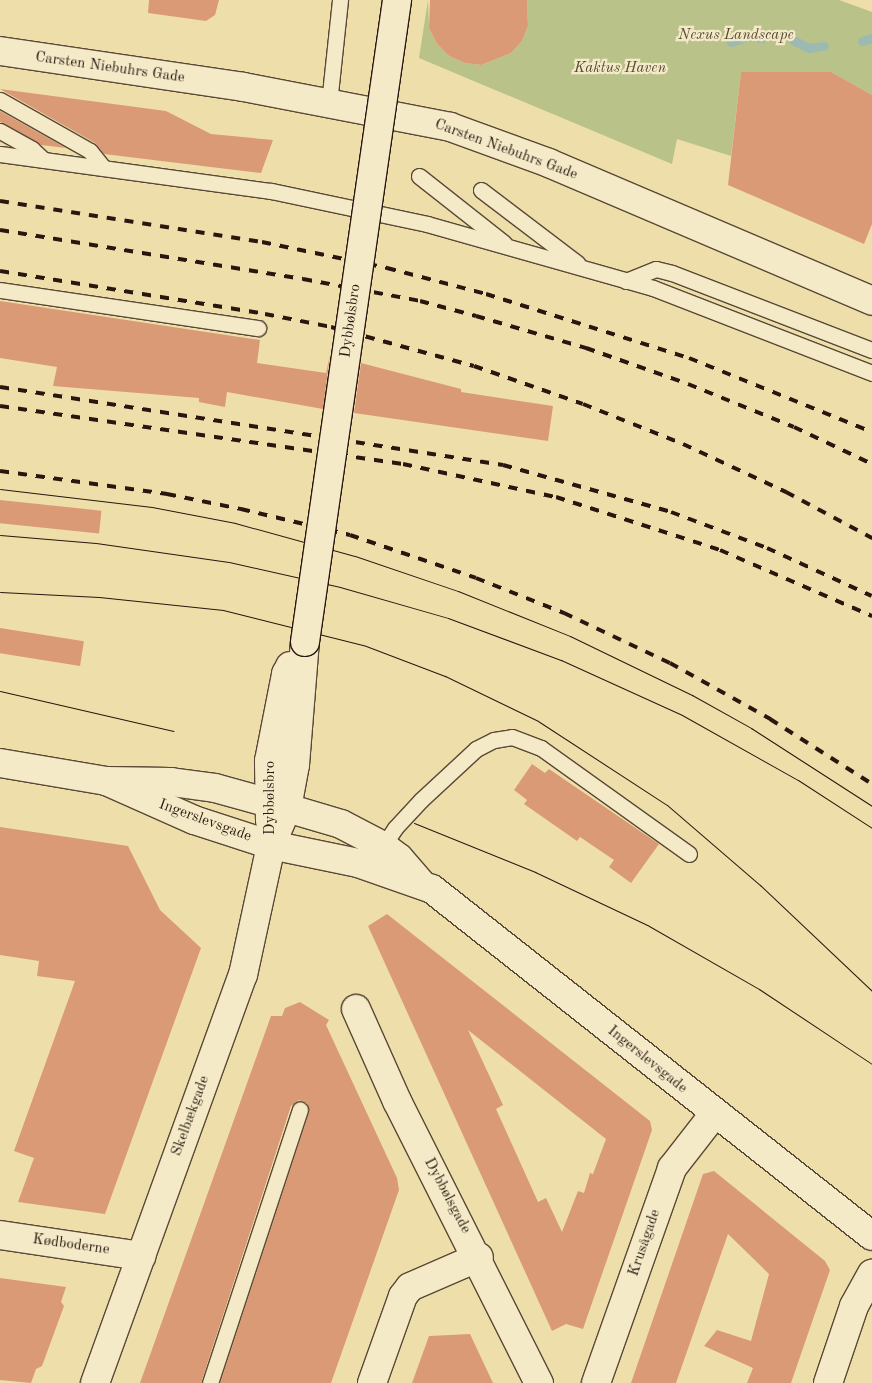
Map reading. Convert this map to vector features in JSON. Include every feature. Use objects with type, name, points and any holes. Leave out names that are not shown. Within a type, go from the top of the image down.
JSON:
[{"type":"street","name":"Dybbølsbro","points":[[271,844],[279,806],[295,766],[305,642],[397,0]]},
{"type":"street","name":"Carsten Niebuhrs Gade","points":[[0,51],[329,103],[450,128],[548,163],[872,301]]},
{"type":"street","name":"Ingerslevsgade","points":[[0,763],[106,781],[171,782],[215,788],[279,806],[341,824],[383,846],[399,858],[423,885]]},
{"type":"street","name":"Ingerslevsgade","points":[[106,781],[194,820],[271,844],[358,863],[423,885],[458,908],[714,1114],[872,1236]]},
{"type":"street","name":"Skelbækgade","points":[[96,1383],[243,975],[271,844]]},
{"type":"street","name":"Dybbølsgade","points":[[356,1009],[397,1101],[479,1257],[540,1383]]},
{"type":"street","name":"Krusågade","points":[[596,1383],[672,1168],[714,1114]]},
{"type":"street","name":"Kødboderne","points":[[0,1235],[141,1256]]},
{"type":"street","points":[[372,1383],[403,1296],[410,1287],[479,1257]]},
{"type":"street","points":[[828,1383],[854,1306],[872,1274]]},
{"type":"lane","points":[[329,103],[340,0]]},
{"type":"lane","points":[[0,100],[90,151],[104,168]]},
{"type":"lane","points":[[0,131],[32,149],[44,160]]},
{"type":"lane","points":[[0,154],[271,192],[427,224],[653,288],[872,373]]},
{"type":"lane","points":[[419,176],[512,248]]},
{"type":"lane","points":[[481,190],[584,269]]},
{"type":"lane","points":[[626,281],[656,269],[672,272],[872,350]]},
{"type":"lane","points":[[0,290],[258,328]]},
{"type":"lane","points":[[383,846],[395,828],[421,800],[476,749],[494,740],[512,737],[541,748],[689,854]]},
{"type":"lane","points":[[210,1383],[300,1108]]},
{"type":"green space","points":[[428,0],[429,28],[437,44],[449,56],[465,63],[481,65],[511,53],[522,41],[528,26],[527,0],[839,0],[872,12],[872,95],[831,72],[741,72],[731,156],[677,139],[672,164],[419,58]]},
{"type":"building","points":[[149,0],[219,0],[215,15],[206,21],[148,13]]},
{"type":"building","points":[[430,0],[527,0],[528,26],[522,41],[511,53],[481,65],[465,63],[449,56],[437,44],[429,28]]},
{"type":"building","points":[[741,72],[831,72],[872,95],[872,224],[864,244],[728,185]]},
{"type":"building","points":[[0,89],[166,111],[211,134],[273,140],[261,173],[104,154],[95,143]]},
{"type":"building","points":[[0,111],[66,148],[41,145],[0,122]]},
{"type":"building","points":[[0,301],[260,340],[257,363],[326,373],[330,355],[323,409],[227,392],[225,407],[199,402],[199,398],[53,386],[57,367],[0,358]]},
{"type":"building","points":[[361,363],[461,389],[461,392],[553,406],[548,441],[354,413]]},
{"type":"building","points":[[0,500],[101,511],[99,534],[0,523]]},
{"type":"building","points":[[0,628],[84,641],[80,666],[0,653]]},
{"type":"building","points":[[532,764],[545,773],[549,769],[659,844],[631,883],[609,867],[614,860],[580,837],[577,841],[524,804],[527,800],[514,790]]},
{"type":"building","points":[[0,827],[128,846],[160,910],[201,948],[105,1214],[18,1202],[34,1158],[14,1151],[75,981],[37,976],[39,961],[0,955]]},
{"type":"building","points":[[387,914],[650,1121],[652,1130],[583,1329],[566,1324],[552,1331],[368,926]],"holes":[[[468,1030],[606,1139],[593,1174],[590,1173],[584,1193],[578,1191],[562,1232],[546,1198],[538,1202],[496,1109],[503,1105]]]},
{"type":"building","points":[[300,1002],[329,1020],[326,1025],[397,1178],[399,1190],[331,1383],[220,1383],[309,1112],[307,1103],[299,1100],[291,1106],[201,1383],[140,1383],[271,1016],[282,1016],[285,1008]]},
{"type":"building","points":[[714,1171],[825,1261],[830,1270],[791,1383],[747,1383],[753,1368],[704,1346],[717,1330],[751,1341],[769,1274],[728,1234],[676,1383],[631,1383],[703,1174]]},
{"type":"building","points":[[0,1278],[66,1287],[61,1302],[64,1306],[42,1366],[36,1369],[31,1383],[0,1380]]},
{"type":"building","points":[[470,1334],[493,1383],[412,1383],[429,1336]]},
{"type":"waterway","points":[[731,42],[748,36],[762,38]]},
{"type":"waterway","points":[[862,41],[872,38]]},
{"type":"waterway","points":[[793,40],[809,48],[824,46]]},
{"type":"tram line","points":[[0,489],[152,507],[235,523],[355,556],[458,591],[570,636],[692,695],[751,728],[872,806]]},
{"type":"tram line","points":[[0,535],[96,543],[229,562],[340,587],[448,618],[561,660],[682,715],[798,780],[872,828]]},
{"type":"tram line","points":[[0,592],[99,597],[223,610],[366,646],[445,676],[538,721],[667,805],[760,885],[872,991]]},
{"type":"tram line","points":[[0,691],[173,731]]},
{"type":"tram line","points":[[414,823],[535,872],[649,926],[759,989],[872,1064]]},
{"type":"railway","points":[[0,201],[262,242],[387,268],[486,294],[689,358],[872,432]]},
{"type":"railway","points":[[0,230],[303,279],[420,301],[476,316],[586,348],[688,384],[794,427],[872,464]]},
{"type":"railway","points":[[0,271],[265,314],[331,327],[474,366],[583,404],[683,444],[786,492],[872,538]]},
{"type":"railway","points":[[0,387],[503,465],[671,512],[767,548],[872,596]]},
{"type":"railway","points":[[0,406],[403,464],[556,497],[720,550],[872,616]]},
{"type":"railway","points":[[0,471],[167,494],[241,509],[350,535],[476,578],[564,613],[670,663],[770,719],[872,784]]},
{"type":"park label","name":"Nexus Landscape","points":[[736,36]]},
{"type":"park label","name":"Kaktus Haven","points":[[620,69]]}]
